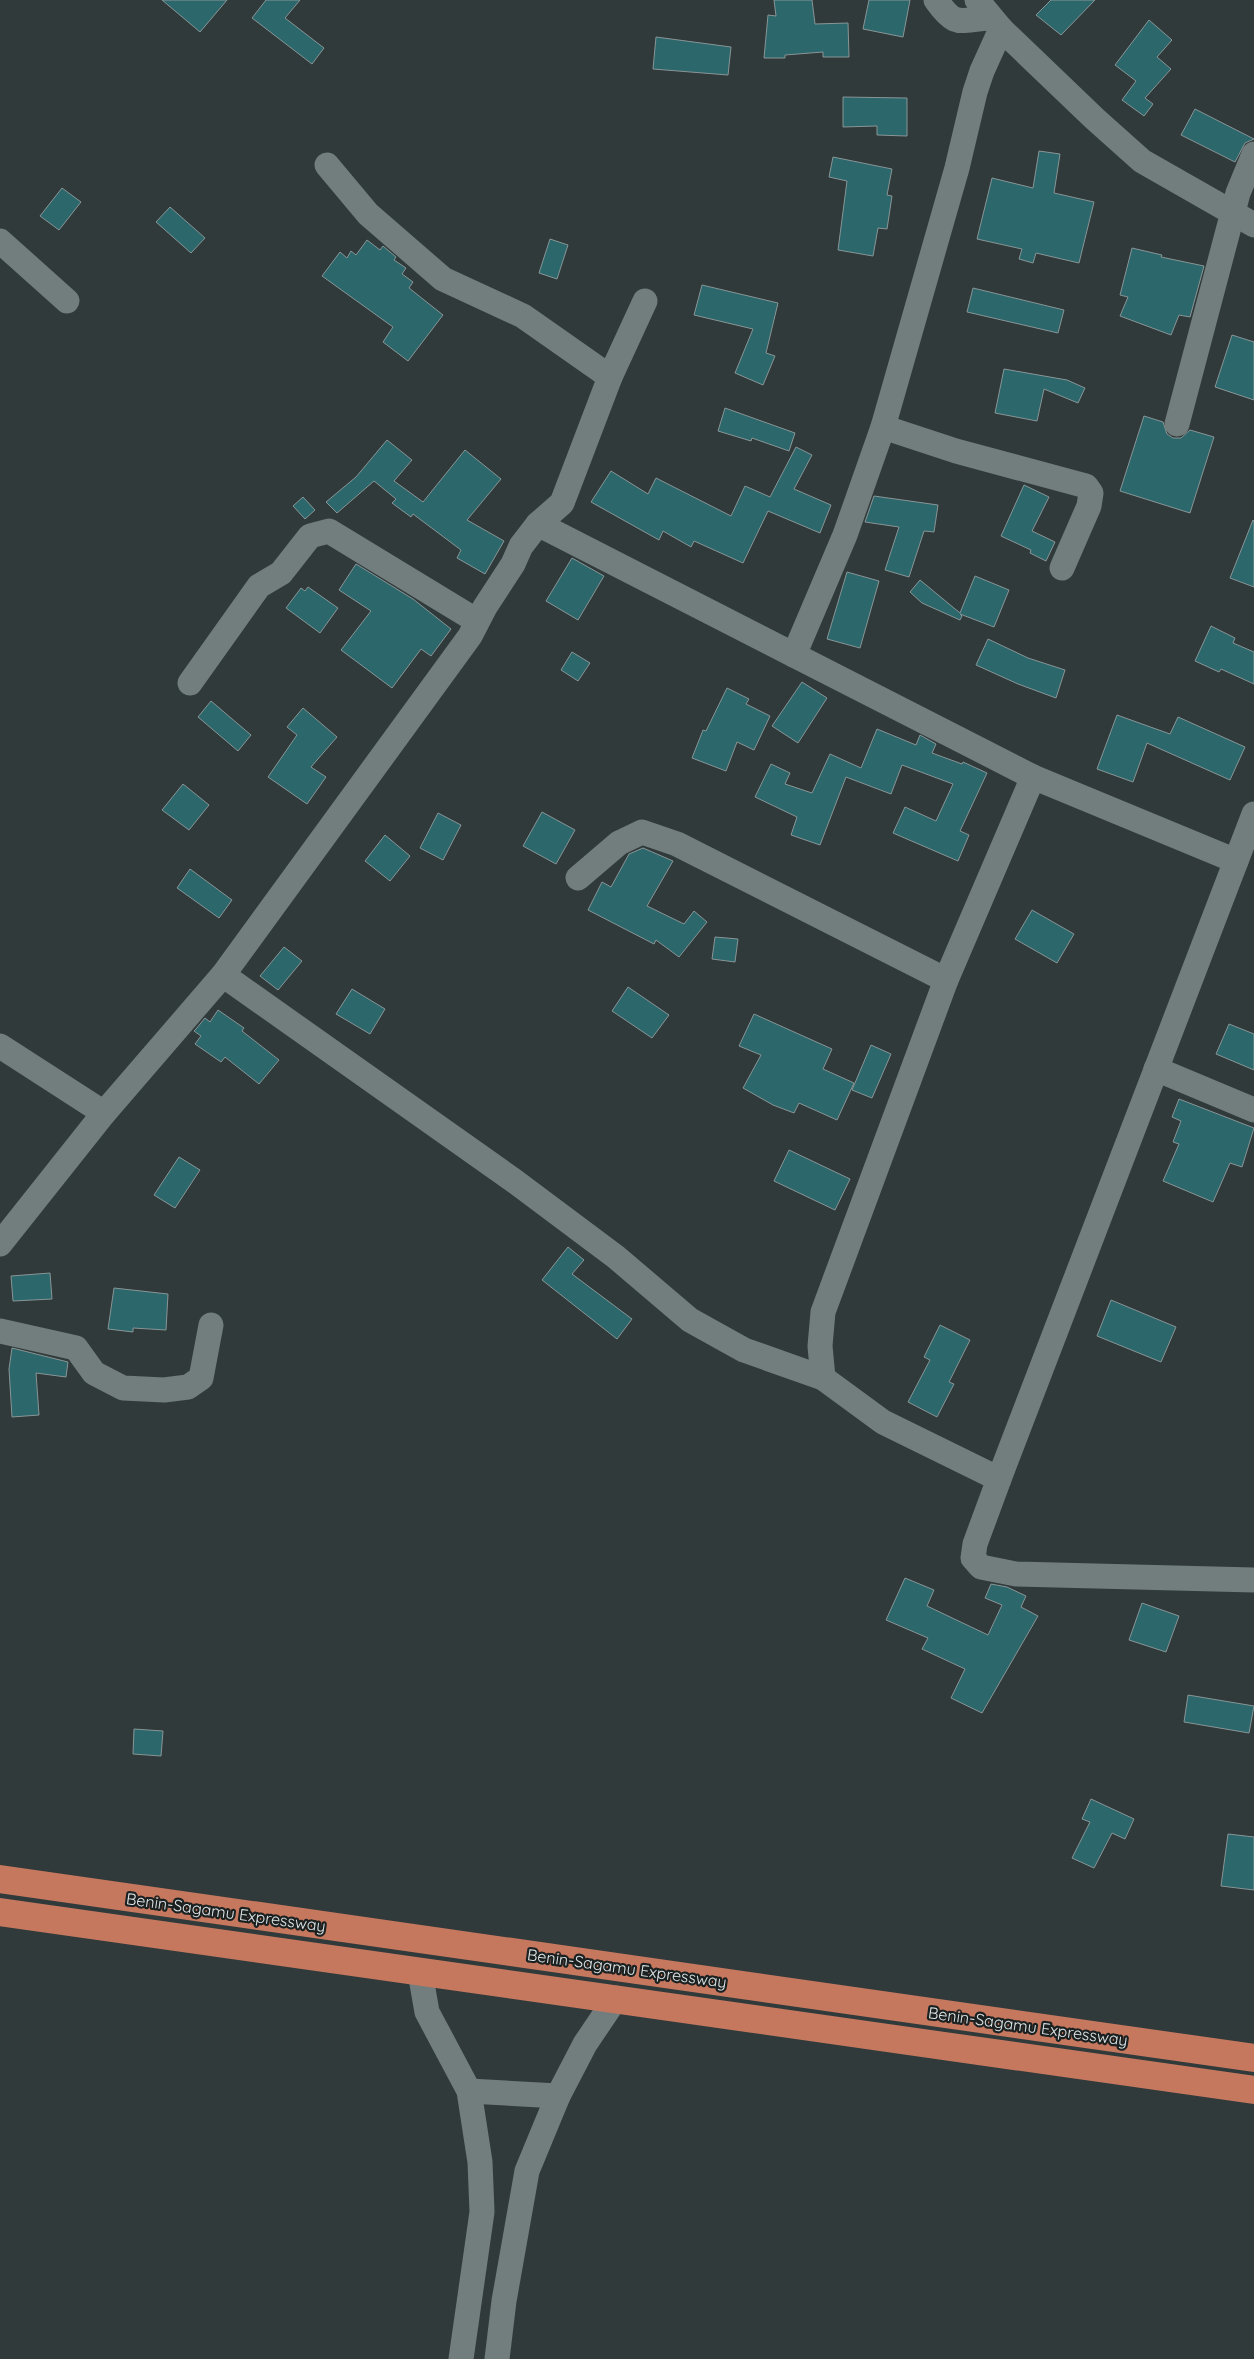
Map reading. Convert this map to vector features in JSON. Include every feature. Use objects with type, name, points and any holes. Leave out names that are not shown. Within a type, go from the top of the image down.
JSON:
[{"type":"highway","name":"Benin-Sagamu Expressway","points":[[0,1879],[1254,2058]]},
{"type":"highway","name":"Benin-Sagamu Expressway","points":[[0,1912],[1254,2090]]},
{"type":"street","points":[[936,0],[948,17],[954,20],[990,16]]},
{"type":"street","points":[[990,16],[1095,119],[1142,161],[1244,220]]},
{"type":"street","points":[[794,655],[844,535],[883,427],[957,168],[975,92],[982,71],[990,16]]},
{"type":"street","points":[[1177,424],[1244,220],[1240,186],[1254,154]]},
{"type":"street","points":[[326,165],[368,214],[443,279],[523,316],[610,377]]},
{"type":"street","points":[[0,241],[67,301]]},
{"type":"street","points":[[0,1244],[104,1113],[223,975],[470,636],[477,621],[513,564],[521,546],[538,524],[562,503],[610,377],[645,301]]},
{"type":"street","points":[[883,427],[956,451],[1086,486],[1091,493],[1089,506],[1062,568]]},
{"type":"street","points":[[538,524],[1033,777],[1236,861]]},
{"type":"street","points":[[190,683],[259,586],[281,574],[310,536],[329,530],[477,621]]},
{"type":"street","points":[[824,1378],[820,1346],[823,1312],[946,980],[1033,777]]},
{"type":"street","points":[[1254,814],[999,1479],[976,1544],[973,1558],[981,1567],[1016,1574],[1254,1580]]},
{"type":"street","points":[[578,878],[619,843],[642,832],[677,844],[946,980]]},
{"type":"street","points":[[223,975],[513,1180],[616,1257],[690,1320],[744,1350],[824,1378],[883,1422],[999,1479]]},
{"type":"street","points":[[0,1046],[104,1113]]},
{"type":"street","points":[[1156,1069],[1254,1110]]},
{"type":"street","points":[[0,1331],[76,1348],[94,1372],[123,1388],[164,1390],[188,1388],[201,1378],[211,1325]]},
{"type":"street","points":[[420,1972],[427,2012],[469,2091],[480,2162],[482,2212],[461,2359]]},
{"type":"street","points":[[497,2359],[504,2300],[527,2171],[558,2096],[586,2044],[616,1998]]},
{"type":"street","points":[[469,2091],[558,2096]]},
{"type":"street","points":[[471,2298],[504,2300]]},
{"type":"building","points":[[162,0],[227,0],[200,32]]},
{"type":"building","points":[[266,0],[300,0],[285,18],[324,48],[312,64],[252,18]]},
{"type":"building","points":[[774,0],[812,0],[815,24],[848,23],[849,57],[823,57],[823,52],[785,55],[785,58],[764,58],[768,15],[776,16]]},
{"type":"building","points":[[869,0],[910,0],[903,37],[863,29]]},
{"type":"building","points":[[1051,0],[1095,0],[1061,35],[1036,15]]},
{"type":"building","points":[[1149,20],[1172,40],[1157,57],[1171,69],[1145,98],[1153,104],[1144,116],[1122,100],[1136,81],[1115,65]]},
{"type":"building","points":[[656,37],[731,47],[728,75],[653,69]]},
{"type":"building","points":[[843,97],[907,98],[907,136],[877,135],[877,126],[843,127]]},
{"type":"building","points":[[1195,109],[1254,139],[1245,143],[1235,162],[1181,135]]},
{"type":"building","points":[[1039,151],[1060,154],[1054,193],[1094,202],[1079,263],[1036,253],[1033,263],[1019,259],[1022,249],[977,239],[992,178],[1033,188]]},
{"type":"building","points":[[833,157],[892,169],[887,195],[892,196],[887,229],[878,228],[873,256],[838,250],[847,181],[829,177]]},
{"type":"building","points":[[62,188],[81,202],[59,230],[40,216]]},
{"type":"building","points":[[170,207],[205,238],[191,253],[156,222]]},
{"type":"building","points":[[550,239],[568,245],[557,279],[539,273]]},
{"type":"building","points":[[367,240],[380,250],[383,246],[396,257],[394,260],[406,268],[402,274],[413,282],[409,288],[443,315],[408,361],[383,342],[393,327],[322,276],[340,252],[347,258],[351,251],[356,255]]},
{"type":"building","points":[[1132,248],[1162,255],[1161,257],[1204,266],[1190,317],[1179,315],[1171,335],[1120,316],[1128,297],[1120,295]]},
{"type":"building","points":[[702,285],[778,303],[766,353],[775,356],[763,385],[735,373],[753,329],[694,315]]},
{"type":"building","points":[[973,288],[1064,310],[1058,333],[967,312]]},
{"type":"building","points":[[1232,335],[1254,342],[1254,400],[1215,387]]},
{"type":"building","points":[[1004,369],[1067,380],[1085,388],[1078,403],[1044,389],[1037,421],[995,413]]},
{"type":"building","points":[[725,408],[795,433],[789,451],[752,438],[751,441],[718,431]]},
{"type":"building","points":[[1144,416],[1163,422],[1167,434],[1173,438],[1181,438],[1190,430],[1214,437],[1190,513],[1120,491]]},
{"type":"building","points":[[387,440],[412,460],[394,481],[423,502],[465,450],[501,479],[467,520],[504,541],[485,574],[457,558],[461,550],[413,514],[411,517],[392,503],[396,499],[374,481],[337,513],[326,502],[356,477]]},
{"type":"building","points":[[796,447],[812,455],[794,489],[831,505],[820,533],[768,511],[743,563],[694,541],[691,547],[663,531],[659,540],[591,502],[611,471],[648,494],[656,478],[731,516],[745,486],[770,497]]},
{"type":"building","points":[[1024,485],[1049,497],[1032,531],[1055,542],[1046,561],[1030,553],[1031,550],[1001,536]]},
{"type":"building","points":[[874,496],[938,505],[934,532],[924,531],[909,577],[885,570],[899,527],[865,522]]},
{"type":"building","points":[[303,497],[315,510],[305,519],[293,506]]},
{"type":"building","points":[[1254,521],[1254,587],[1230,578]]},
{"type":"building","points":[[572,558],[604,576],[578,620],[546,601]]},
{"type":"building","points":[[356,564],[413,599],[451,629],[431,656],[421,649],[392,688],[341,650],[371,611],[339,590]]},
{"type":"building","points":[[847,572],[879,581],[860,648],[827,639]]},
{"type":"building","points":[[975,576],[1009,590],[994,627],[960,614],[962,616],[960,620],[922,603],[910,592],[920,580],[960,613]]},
{"type":"building","points":[[308,587],[338,608],[320,633],[286,608],[301,588],[305,591]]},
{"type":"building","points":[[1211,626],[1235,638],[1233,643],[1254,652],[1254,684],[1221,669],[1219,672],[1195,661]]},
{"type":"building","points":[[988,639],[1028,658],[1065,670],[1056,698],[1018,684],[976,665]]},
{"type":"building","points":[[572,652],[590,663],[578,681],[561,670]]},
{"type":"building","points":[[802,682],[827,698],[798,743],[772,726]]},
{"type":"building","points":[[727,688],[749,699],[746,704],[770,716],[754,750],[737,742],[726,771],[692,758],[703,730],[706,731]]},
{"type":"building","points":[[211,701],[251,735],[238,751],[198,717]]},
{"type":"building","points":[[303,708],[337,737],[311,767],[326,777],[307,804],[268,777],[297,735],[287,727]]},
{"type":"building","points":[[1117,715],[1170,734],[1178,717],[1245,747],[1230,780],[1147,743],[1133,782],[1097,769]]},
{"type":"building","points":[[877,729],[916,745],[920,735],[936,744],[932,753],[962,764],[963,762],[987,773],[960,831],[969,835],[958,861],[893,833],[905,807],[936,821],[953,784],[902,765],[891,794],[846,777],[820,845],[791,835],[797,817],[755,797],[771,764],[790,773],[785,784],[812,793],[830,754],[861,768]]},
{"type":"building","points":[[183,784],[209,805],[189,830],[162,810]]},
{"type":"building","points":[[542,812],[575,830],[556,864],[523,846]]},
{"type":"building","points":[[438,813],[461,825],[443,860],[420,848]]},
{"type":"building","points":[[385,835],[410,856],[390,881],[365,861]]},
{"type":"building","points":[[643,848],[673,861],[647,906],[684,924],[694,911],[707,922],[679,957],[656,940],[654,944],[588,910],[602,882],[611,887],[629,854]]},
{"type":"building","points":[[190,869],[232,900],[219,918],[177,888]]},
{"type":"building","points":[[1032,910],[1074,934],[1057,963],[1015,939]]},
{"type":"building","points":[[715,937],[738,939],[735,962],[712,959]]},
{"type":"building","points":[[284,947],[302,961],[278,990],[260,976]]},
{"type":"building","points":[[628,987],[669,1015],[652,1038],[612,1011]]},
{"type":"building","points":[[352,989],[385,1009],[370,1034],[336,1014]]},
{"type":"building","points":[[218,1010],[244,1028],[242,1031],[279,1060],[259,1084],[225,1057],[221,1062],[195,1044],[201,1036],[194,1031],[205,1018],[210,1022]]},
{"type":"building","points":[[754,1014],[832,1049],[823,1069],[854,1083],[837,1120],[799,1103],[794,1113],[773,1105],[743,1088],[761,1055],[739,1046]]},
{"type":"building","points":[[1229,1024],[1254,1034],[1254,1070],[1216,1054]]},
{"type":"building","points":[[871,1045],[891,1054],[872,1098],[852,1090]]},
{"type":"building","points":[[1179,1099],[1254,1128],[1242,1167],[1230,1163],[1213,1202],[1163,1181],[1179,1144],[1173,1142],[1181,1121],[1172,1117]]},
{"type":"building","points":[[789,1150],[850,1179],[835,1210],[774,1181]]},
{"type":"building","points":[[179,1157],[200,1170],[175,1208],[154,1195]]},
{"type":"building","points":[[568,1247],[584,1260],[572,1274],[632,1319],[617,1339],[542,1280]]},
{"type":"building","points":[[50,1273],[52,1299],[13,1301],[11,1276]]},
{"type":"building","points":[[114,1288],[168,1294],[166,1330],[133,1328],[133,1332],[108,1329]]},
{"type":"building","points":[[1111,1300],[1176,1327],[1161,1362],[1097,1336]]},
{"type":"building","points":[[940,1325],[970,1340],[949,1382],[954,1384],[937,1417],[908,1402],[930,1360],[924,1357]]},
{"type":"building","points":[[12,1348],[68,1362],[66,1377],[36,1373],[39,1415],[12,1417],[9,1369]]},
{"type":"building","points":[[905,1578],[934,1590],[927,1606],[988,1635],[1002,1605],[985,1598],[991,1584],[1007,1587],[1026,1596],[1021,1607],[1038,1616],[982,1713],[951,1698],[965,1669],[922,1649],[928,1638],[886,1620]]},
{"type":"building","points":[[1142,1603],[1179,1616],[1166,1652],[1129,1640]]},
{"type":"building","points":[[1188,1695],[1254,1706],[1249,1733],[1184,1722]]},
{"type":"building","points":[[134,1729],[163,1731],[161,1756],[133,1754]]},
{"type":"building","points":[[1091,1799],[1134,1819],[1125,1839],[1112,1833],[1094,1868],[1072,1858],[1090,1822],[1082,1819]]},
{"type":"building","points":[[1228,1834],[1254,1837],[1254,1890],[1221,1886]]}]
